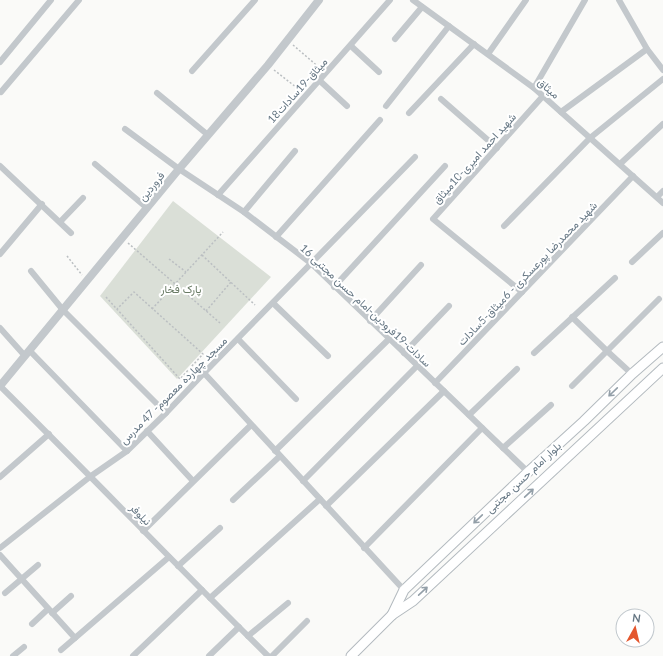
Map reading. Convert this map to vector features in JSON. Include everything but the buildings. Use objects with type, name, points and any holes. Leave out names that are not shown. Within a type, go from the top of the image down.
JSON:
[{"type":"main road","name":"بلوار امام حسن مجتبی","points":[[392,615],[404,590],[632,374],[663,347]]},
{"type":"main road","name":"بلوار امام حسن مجتبی","points":[[351,656],[392,615],[414,601],[663,368]]},
{"type":"street","points":[[0,62],[51,0]]},
{"type":"street","points":[[0,92],[79,0]]},
{"type":"street","points":[[192,71],[255,0]]},
{"type":"street","name":"فروردین","points":[[0,386],[208,134],[268,65],[319,0]]},
{"type":"street","name":"18میثاق-19سادات","points":[[218,194],[390,0]]},
{"type":"street","name":"میثاق","points":[[413,0],[534,88],[663,203]]},
{"type":"street","points":[[488,54],[526,0]]},
{"type":"street","points":[[534,88],[584,0]]},
{"type":"street","points":[[619,0],[647,49],[663,70]]},
{"type":"street","points":[[395,39],[422,7]]},
{"type":"street","points":[[386,106],[449,26]]},
{"type":"street","points":[[409,113],[474,44]]},
{"type":"street","points":[[350,46],[380,72]]},
{"type":"street","points":[[561,112],[647,49]]},
{"type":"street","points":[[319,80],[347,106]]},
{"type":"street","points":[[504,226],[590,138],[663,80]]},
{"type":"street","points":[[157,93],[208,134]]},
{"type":"street","name":"شهید احمد امیری-10میثاق","points":[[522,292],[433,219],[543,96]]},
{"type":"street","points":[[441,99],[497,148]]},
{"type":"street","points":[[276,237],[380,120]]},
{"type":"street","points":[[620,164],[663,124]]},
{"type":"street","name":"سادات-19فرودین-امام حسن مجتبی 16","points":[[125,129],[179,169],[244,212],[312,264],[334,287],[528,472]]},
{"type":"street","points":[[244,212],[295,151]]},
{"type":"street","name":"مسجد چهارده معصوم- 47 مدرس","points":[[0,548],[91,476],[127,451],[416,157]]},
{"type":"street","points":[[95,164],[147,208]]},
{"type":"street","points":[[0,166],[71,233]]},
{"type":"street","points":[[334,287],[445,166]]},
{"type":"street","name":"شهید محمدرضا پورعسکری - 6میثاق-5سادات","points":[[435,383],[633,176]]},
{"type":"street","points":[[657,197],[663,191]]},
{"type":"street","points":[[60,222],[83,198]]},
{"type":"street","points":[[0,254],[42,204]]},
{"type":"street","points":[[632,262],[663,233]]},
{"type":"street","points":[[370,321],[421,265]]},
{"type":"street","points":[[31,271],[63,310],[166,413]]},
{"type":"street","points":[[534,353],[615,278]]},
{"type":"street","points":[[572,386],[659,298]]},
{"type":"street","points":[[273,303],[328,356]]},
{"type":"street","points":[[404,353],[449,306]]},
{"type":"street","points":[[572,317],[607,352],[632,374]]},
{"type":"street","points":[[0,328],[28,353],[127,451]]},
{"type":"street","points":[[238,339],[296,398]]},
{"type":"street","points":[[276,451],[389,339]]},
{"type":"street","points":[[303,481],[417,366]]},
{"type":"street","points":[[469,415],[517,369]]},
{"type":"street","points":[[204,373],[404,590]]},
{"type":"street","name":"نیلوفر","points":[[0,386],[91,476],[143,531],[248,636],[264,655]]},
{"type":"street","points":[[326,506],[444,391]]},
{"type":"street","points":[[503,448],[552,405]]},
{"type":"street","points":[[143,531],[251,425]]},
{"type":"street","points":[[364,548],[482,428]]},
{"type":"street","points":[[147,431],[193,481]]},
{"type":"street","points":[[0,476],[49,434]]},
{"type":"street","points":[[233,500],[280,456]]},
{"type":"street","points":[[210,598],[320,499]]},
{"type":"street","points":[[178,566],[220,528]]},
{"type":"street","points":[[0,555],[75,638]]},
{"type":"street","points":[[61,650],[169,557]]},
{"type":"street","points":[[5,592],[38,565]]},
{"type":"street","points":[[133,656],[202,590]]},
{"type":"street","points":[[32,624],[71,596]]},
{"type":"street","points":[[248,636],[288,603]]},
{"type":"street","points":[[272,656],[307,621]]},
{"type":"street","points":[[209,656],[239,627]]},
{"type":"street","points":[[14,656],[24,647]]},
{"type":"path","points":[[287,40],[325,72]]},
{"type":"path","points":[[268,65],[305,95]]},
{"type":"path","points":[[152,309],[223,232]]},
{"type":"path","points":[[122,238],[220,323]]},
{"type":"path","points":[[202,255],[255,304]]},
{"type":"path","points":[[68,256],[87,281]]},
{"type":"path","points":[[169,259],[186,272]]},
{"type":"path","points":[[206,311],[231,282]]},
{"type":"path","points":[[106,297],[180,379],[203,354],[134,292],[117,309]]},
{"type":"green space","name":"پارک فخار","points":[[173,201],[271,277],[177,379],[100,296]]}]
